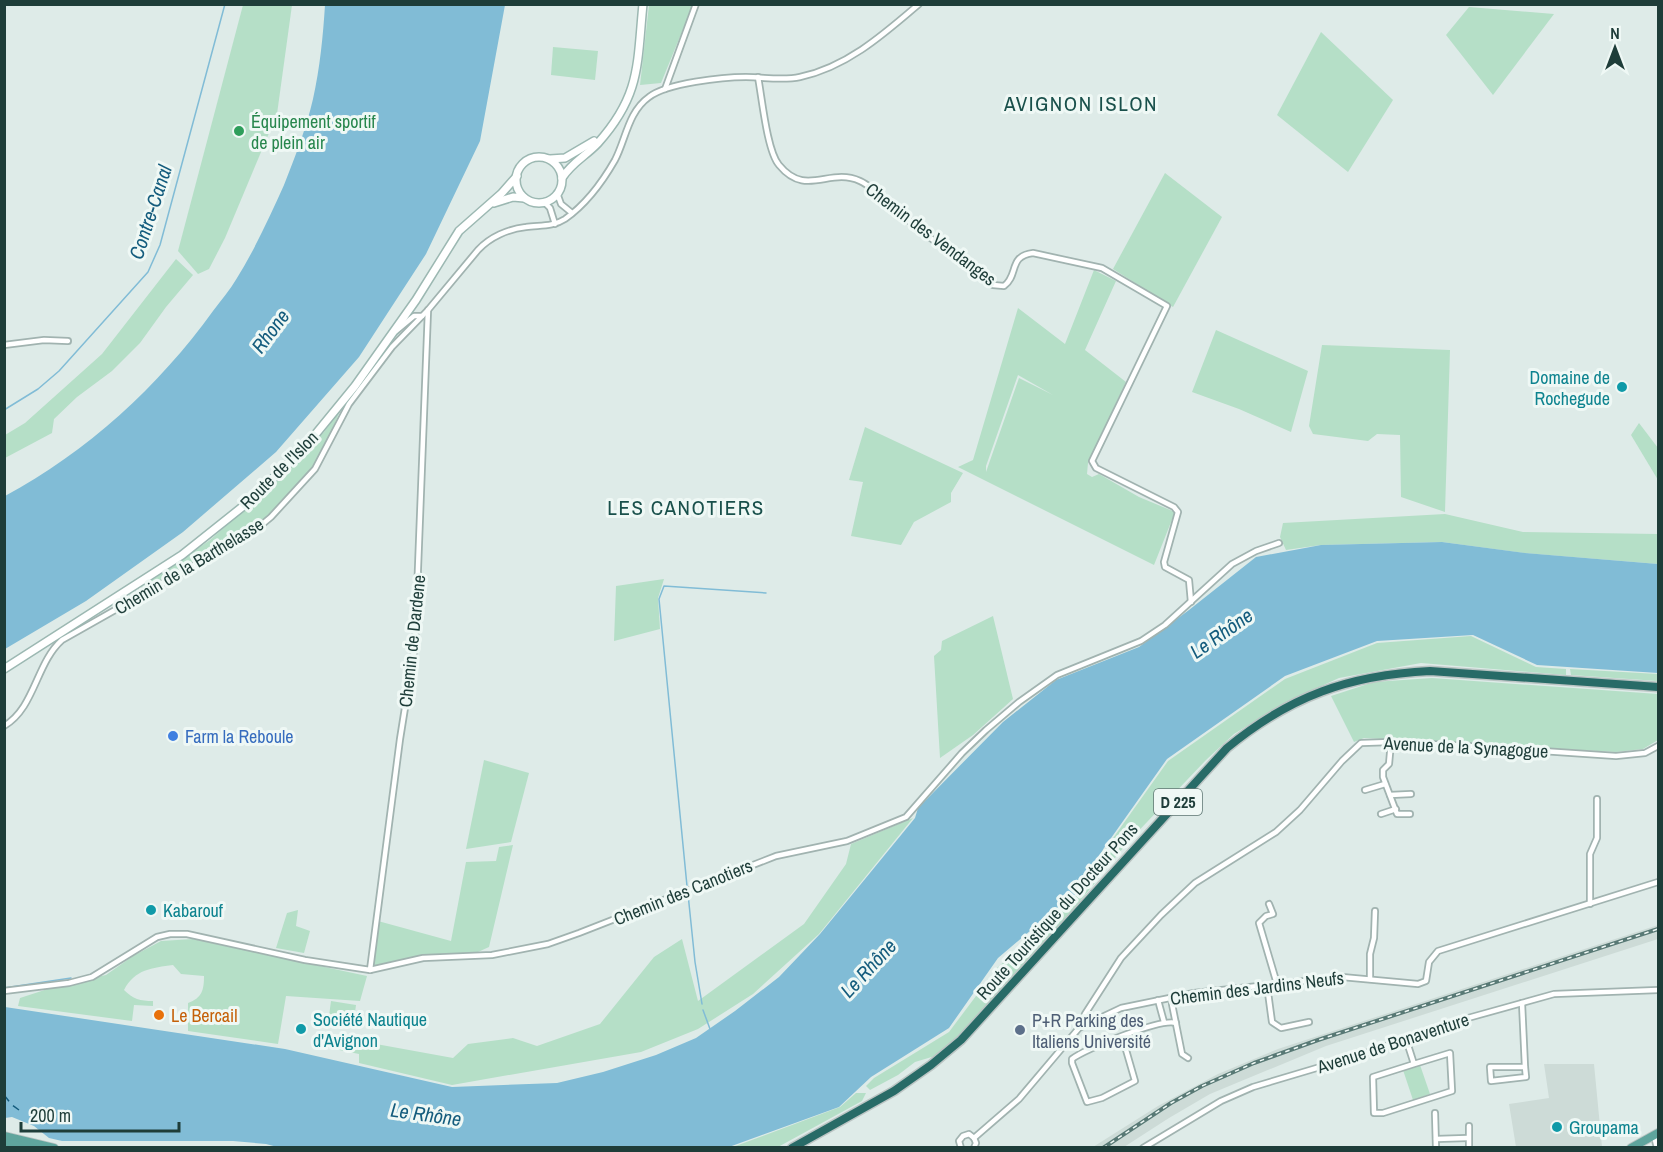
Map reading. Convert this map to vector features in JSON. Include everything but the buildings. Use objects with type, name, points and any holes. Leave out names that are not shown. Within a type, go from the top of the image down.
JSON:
[{"type":"highway","name":"Route Touristique du Docteur Pons","points":[[792,1148],[894,1091],[946,1053],[988,1011],[1227,748],[1253,728],[1284,709],[1338,684],[1398,672],[1446,672],[1659,687]]},
{"type":"main road","points":[[1631,1148],[1656,1134]]},
{"type":"main road","points":[[4,1136],[54,1148]]},
{"type":"main road","points":[[4,1143],[33,1148]]},
{"type":"street","points":[[606,133],[562,159],[535,157],[528,160],[520,167],[517,176],[518,188],[525,198],[544,202],[557,193],[562,178],[575,161],[597,144],[606,133],[623,110],[633,89],[637,71],[643,4]]},
{"type":"street","points":[[665,89],[696,4]]},
{"type":"street","points":[[665,89],[724,78],[787,79],[811,74],[871,44],[919,4]]},
{"type":"street","name":"Chemin des Vendanges","points":[[759,77],[772,153],[780,166],[792,178],[806,182],[847,177],[863,183],[908,221],[993,285],[1004,286],[1008,283],[1017,260],[1026,254],[1033,253],[1102,268],[1167,306],[1092,460],[1096,468],[1174,507],[1178,512],[1164,562],[1165,567],[1189,580],[1191,602]]},
{"type":"street","name":"Chemin de la Barthelasse","points":[[4,726],[21,709],[47,657],[62,640],[253,532],[271,517],[315,469],[344,412],[392,347],[428,310],[485,242],[522,227],[555,224],[572,213],[606,174],[635,112],[649,96],[665,89]]},
{"type":"street","points":[[549,159],[560,171],[562,178]]},
{"type":"street","name":"Route de l'Islon","points":[[4,669],[165,566],[205,538],[246,504],[310,441],[355,386],[392,335],[459,231],[517,176]]},
{"type":"street","points":[[557,193],[561,204],[572,213]]},
{"type":"street","name":"Route de l'Islon","points":[[489,205],[513,197],[525,198]]},
{"type":"street","points":[[544,202],[550,208],[555,224]]},
{"type":"street","name":"Chemin de Dardene","points":[[370,970],[400,739],[415,645],[428,310]]},
{"type":"street","points":[[392,335],[414,316],[422,316]]},
{"type":"street","points":[[4,345],[44,340],[68,341]]},
{"type":"street","name":"Chemin des Canotiers","points":[[4,991],[69,983],[92,976],[157,938],[170,934],[187,934],[305,960],[370,970],[423,958],[492,955],[548,944],[776,856],[847,842],[906,816],[962,753],[1019,702],[1057,675],[1141,642],[1191,602],[1232,564],[1256,551],[1279,543]]},
{"type":"street","points":[[1391,742],[1389,764],[1383,770],[1385,784],[1397,814],[1410,814]]},
{"type":"street","name":"Avenue de la Synagogue","points":[[961,1148],[959,1141],[963,1136],[969,1134],[974,1138],[1019,1099],[1079,1028],[1085,1014],[1121,958],[1195,883],[1276,832],[1300,810],[1342,761],[1361,743],[1391,742],[1616,756],[1644,753],[1659,746]]},
{"type":"street","points":[[1365,790],[1385,784]]},
{"type":"street","points":[[1390,795],[1411,794]]},
{"type":"street","points":[[1590,904],[1590,854],[1597,838],[1597,799]]},
{"type":"street","points":[[1381,814],[1396,809]]},
{"type":"street","name":"Chemin des Jardins Neufs","points":[[1079,1028],[1113,1011],[1194,993],[1342,977],[1407,984],[1423,983],[1428,978],[1431,958],[1438,951],[1659,882]]},
{"type":"street","points":[[1269,904],[1273,914],[1266,915],[1259,923],[1277,984]]},
{"type":"street","points":[[1370,979],[1370,954],[1374,938],[1375,911]]},
{"type":"street","points":[[1268,985],[1272,1022],[1281,1028],[1309,1022]]},
{"type":"street","name":"Avenue de Bonaventure","points":[[1143,1148],[1221,1101],[1253,1087],[1522,1003],[1554,994],[1659,990]]},
{"type":"street","points":[[1158,1000],[1164,1022]]},
{"type":"street","points":[[1522,1003],[1526,1067],[1526,1077],[1491,1081],[1490,1067],[1526,1067]]},
{"type":"street","points":[[1172,1004],[1182,1054],[1188,1058]]},
{"type":"street","points":[[1122,1036],[1135,1081],[1102,1098],[1090,1102],[1085,1101],[1071,1063],[1072,1059],[1122,1036],[1164,1022],[1176,1023]]},
{"type":"street","points":[[1406,1039],[1414,1064]]},
{"type":"street","points":[[1450,1053],[1452,1091],[1383,1113],[1374,1113],[1373,1077],[1414,1064],[1450,1053]]},
{"type":"street","points":[[1435,1113],[1436,1148]]},
{"type":"street","points":[[1469,1126],[1470,1148]]},
{"type":"street","points":[[1656,1134],[1657,1148]]},
{"type":"street","points":[[974,1138],[976,1143],[974,1148]]},
{"type":"street","points":[[1436,1139],[1467,1138]]},
{"type":"shaded area","points":[[1658,925],[1658,939],[1326,1046],[1210,1094],[1124,1147],[1093,1147],[1158,1106],[1218,1074],[1278,1049]]},
{"type":"shaded area","name":"Groupama","points":[[1544,1064],[1594,1064],[1602,1147],[1516,1147],[1509,1104],[1549,1098]]},
{"type":"green space","points":[[243,5],[292,5],[277,114],[225,238],[209,269],[198,274],[178,251]]},
{"type":"green space","points":[[649,5],[693,5],[661,83],[640,85]]},
{"type":"green space","points":[[1469,7],[1554,14],[1493,95],[1446,35]]},
{"type":"green space","points":[[1321,32],[1393,100],[1348,172],[1277,115]]},
{"type":"green space","points":[[553,47],[598,51],[595,80],[551,75]]},
{"type":"green space","points":[[1165,173],[1222,217],[1173,307],[1113,269]]},
{"type":"green space","points":[[176,259],[193,275],[140,343],[112,371],[77,397],[54,419],[52,433],[5,458],[5,435],[25,423],[102,354]]},
{"type":"green space","points":[[1094,270],[1116,281],[1085,350],[1126,382],[1088,463],[1087,474],[1092,477],[1099,474],[1139,497],[1175,512],[1154,565],[958,467],[973,460],[1018,308],[1065,344]],"holes":[[[1018,375],[1053,395],[1019,378],[986,472],[986,466]]]},
{"type":"green space","points":[[1216,330],[1308,371],[1291,432],[1239,409],[1192,392]]},
{"type":"green space","points":[[1322,345],[1450,350],[1445,512],[1401,497],[1400,435],[1377,434],[1368,441],[1313,434],[1309,426]]},
{"type":"green space","points":[[341,409],[318,462],[260,525],[113,607],[210,540],[283,475],[324,432]]},
{"type":"green space","points":[[1639,423],[1658,448],[1658,480],[1631,435]]},
{"type":"green space","points":[[865,427],[963,473],[951,493],[951,502],[914,522],[901,545],[851,536],[863,482],[849,480]]},
{"type":"green space","points":[[1445,514],[1523,532],[1658,534],[1658,564],[1524,553],[1442,542],[1321,545],[1286,550],[1280,537],[1283,523]]},
{"type":"green space","points":[[664,579],[658,598],[660,629],[614,641],[616,586]]},
{"type":"green space","points":[[993,616],[1013,699],[973,735],[940,758],[934,656],[941,650],[942,641]]},
{"type":"green space","points":[[1471,636],[1536,667],[1566,669],[1566,675],[1421,663],[1339,678],[1286,702],[1234,734],[1206,760],[1128,842],[1064,921],[967,1028],[935,1056],[915,1062],[898,1075],[870,1090],[866,1086],[874,1078],[949,1032],[997,968],[1072,902],[1106,848],[1168,761],[1285,679],[1377,643]]},
{"type":"green space","points":[[1570,669],[1658,674],[1658,681],[1571,675]]},
{"type":"green space","points":[[1432,678],[1658,694],[1658,740],[1643,749],[1616,752],[1364,738],[1354,742],[1331,696],[1374,682]]},
{"type":"green space","points":[[484,760],[529,773],[511,842],[466,849]]},
{"type":"green space","points":[[913,818],[819,934],[753,994],[698,1029],[641,1052],[452,1085],[359,1063],[359,1054],[320,1046],[321,1034],[453,1058],[468,1044],[513,1038],[537,1046],[600,1024],[654,957],[682,939],[698,1001],[804,924],[846,864],[851,844]]},
{"type":"green space","points":[[513,845],[489,947],[478,952],[422,956],[371,967],[378,921],[451,941],[466,862],[496,861],[499,847]]},
{"type":"green space","points":[[298,910],[296,926],[310,931],[304,953],[276,948],[287,913]]},
{"type":"green space","points":[[193,939],[367,976],[360,1001],[286,996],[278,1044],[188,1031],[188,1003],[201,993],[204,976],[181,974],[173,965],[145,971],[128,983],[124,990],[130,996],[153,1001],[153,1006],[134,1005],[132,1021],[18,1006],[20,998],[60,985],[106,975],[133,956],[161,941]]},
{"type":"green space","points":[[331,1001],[356,1005],[354,1020],[329,1016]]},
{"type":"green space","points":[[1420,1065],[1430,1094],[1413,1100],[1403,1070]]},
{"type":"green space","points":[[856,1093],[866,1093],[862,1101],[778,1147],[733,1147],[840,1107]]},
{"type":"water","name":"Rhone","points":[[325,5],[505,5],[480,141],[426,254],[359,357],[276,452],[183,532],[86,601],[5,649],[5,496],[64,459],[120,415],[192,339],[244,267],[284,185],[304,132],[318,76]]},
{"type":"water","name":"Le Rhône","points":[[1442,542],[1525,553],[1658,564],[1658,673],[1537,665],[1473,635],[1377,641],[1285,676],[1167,759],[1104,848],[1076,894],[998,958],[949,1028],[871,1077],[839,1107],[729,1147],[281,1148],[233,1141],[62,1141],[49,1138],[34,1126],[12,1117],[5,1118],[5,1007],[285,1049],[452,1087],[557,1083],[603,1072],[656,1055],[696,1038],[779,977],[820,934],[915,818],[918,808],[1003,722],[1056,680],[1139,647],[1256,557],[1321,545]]},
{"type":"waterway","name":"Contre-Canal","points":[[4,410],[38,389],[59,371],[148,272],[160,245],[225,4]]},
{"type":"waterway","points":[[687,886],[659,599],[664,586],[766,593]]},
{"type":"waterway","points":[[688,894],[702,1004]]},
{"type":"waterway","points":[[4,988],[71,978]]},
{"type":"waterway","points":[[703,1010],[710,1029]]},
{"type":"ferry route","points":[[4,1095],[19,1110]]},
{"type":"railway","points":[[1103,1148],[1171,1103],[1202,1086],[1254,1063],[1658,929]]},
{"type":"place","name":"Équipement sportif de plein air","points":[[239,131]]},
{"type":"place","name":"Domaine de Rochegude","points":[[1622,387]]},
{"type":"place","name":"Farm la Reboule","points":[[173,736]]},
{"type":"place","name":"Kabarouf","points":[[151,910]]},
{"type":"place","name":"Le Bercail","points":[[159,1015]]},
{"type":"place","name":"Société Nautique d'Avignon","points":[[301,1029]]},
{"type":"place","name":"P+R Parking des Italiens Université","points":[[1020,1030]]},
{"type":"place","name":"Groupama","points":[[1557,1127]]},
{"type":"district","name":"AVIGNON ISLON","points":[[1081,103]]},
{"type":"district","name":"LES CANOTIERS","points":[[686,507]]}]
